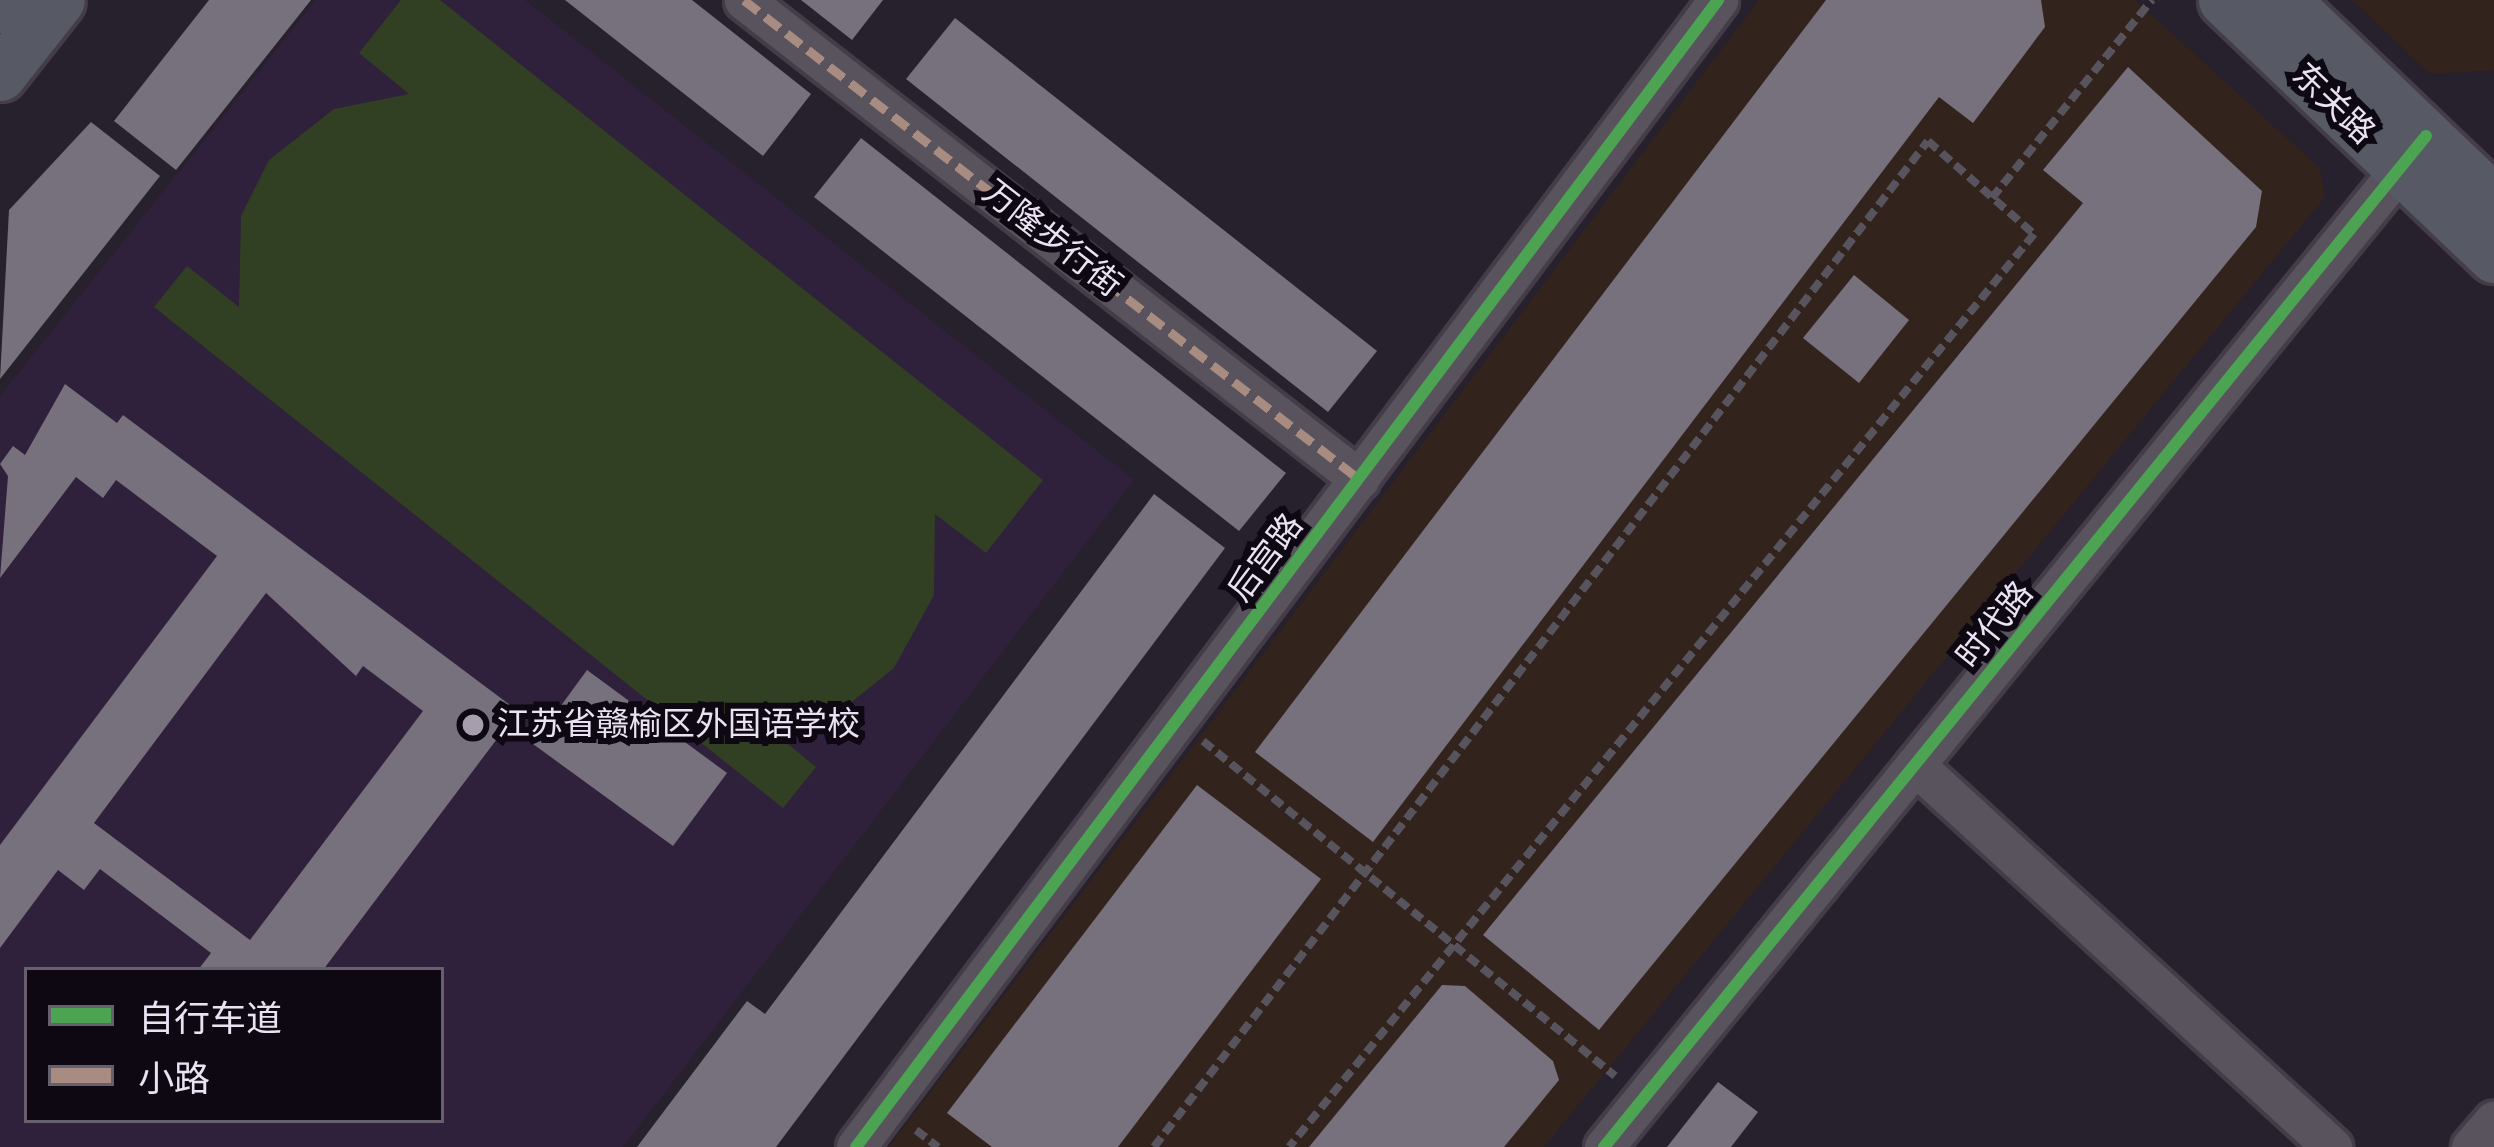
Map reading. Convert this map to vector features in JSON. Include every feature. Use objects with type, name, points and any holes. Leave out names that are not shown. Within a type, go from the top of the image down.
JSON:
[{"type":"main road","points":[[0,75],[59,0]]},
{"type":"main road","name":"东关路","points":[[2224,0],[2414,152],[2488,185]]},
{"type":"main road","name":"东关路","points":[[2284,0],[2414,152],[2494,257]]},
{"type":"street","name":"万隆步行街","points":[[744,0],[1360,479]]},
{"type":"street","name":"后宫路","points":[[856,1147],[1718,0]]},
{"type":"street","name":"时代路","points":[[1604,1147],[2414,152]]},
{"type":"street","points":[[1915,765],[2332,1147]]},
{"type":"street","points":[[2471,1147],[2494,1121]]},
{"type":"path","points":[[1992,198],[2152,0]]},
{"type":"path","points":[[1154,1147],[1928,141],[2033,234],[1289,1147]]},
{"type":"path","points":[[1179,721],[1643,1099]]},
{"type":"shaded area","name":"江苏省赣榆区外国语学校","points":[[316,0],[525,0],[1134,480],[623,1147],[0,1147],[0,396]]},
{"type":"shaded area","points":[[1759,0],[2135,0],[2320,168],[2325,197],[1544,1147],[889,1147]]},
{"type":"shaded area","points":[[2352,0],[2494,0],[2494,70],[2430,74]]},
{"type":"green space","points":[[401,0],[440,0],[1043,480],[986,553],[935,514],[934,595],[894,668],[849,704],[766,726],[816,767],[783,808],[154,307],[187,266],[239,307],[241,216],[269,160],[334,109],[409,94],[359,53]]},
{"type":"building","points":[[209,0],[311,0],[176,170],[114,121]]},
{"type":"building","points":[[565,0],[692,0],[811,94],[763,156]]},
{"type":"building","points":[[801,0],[883,0],[852,40]]},
{"type":"building","points":[[1826,0],[2041,0],[2045,27],[1973,123],[1939,97],[1373,842],[1255,752]]},
{"type":"building","points":[[955,18],[1377,351],[1328,412],[906,79]]},
{"type":"building","points":[[2128,67],[2262,191],[2256,227],[1599,1030],[1483,935],[2083,203],[2043,170]]},
{"type":"building","points":[[91,122],[160,176],[0,379],[9,210]]},
{"type":"building","points":[[861,138],[1286,473],[1239,531],[814,197]]},
{"type":"building","points":[[1854,275],[1909,320],[1859,383],[1803,338]]},
{"type":"building","points":[[65,384],[117,423],[123,415],[518,711],[325,967],[200,967],[211,953],[100,869],[84,890],[58,870],[0,948],[0,845],[217,556],[116,480],[103,498],[76,477],[0,578],[8,476],[0,464],[13,446],[25,455]],"holes":[[[266,593],[356,676],[363,666],[423,711],[250,940],[94,823]]]},
{"type":"building","points":[[1154,494],[1225,548],[776,1147],[637,1147],[747,1001],[765,1014]]},
{"type":"building","points":[[587,670],[727,773],[673,846],[533,744]]},
{"type":"building","points":[[1197,785],[1321,879],[1118,1147],[992,1147],[947,1113]]},
{"type":"building","points":[[1442,985],[1465,986],[1553,1061],[1559,1080],[1504,1147],[1309,1147]]},
{"type":"building","points":[[1718,1082],[1758,1112],[1731,1147],[1667,1147]]},
{"type":"marked path","points":[[744,0],[1359,479]]},
{"type":"cycle path","points":[[856,1147],[1718,0]]},
{"type":"cycle path","points":[[1604,1147],[2426,136]]},
{"type":"place","name":"江苏省赣榆区外国语学校","points":[[473,725]]}]
